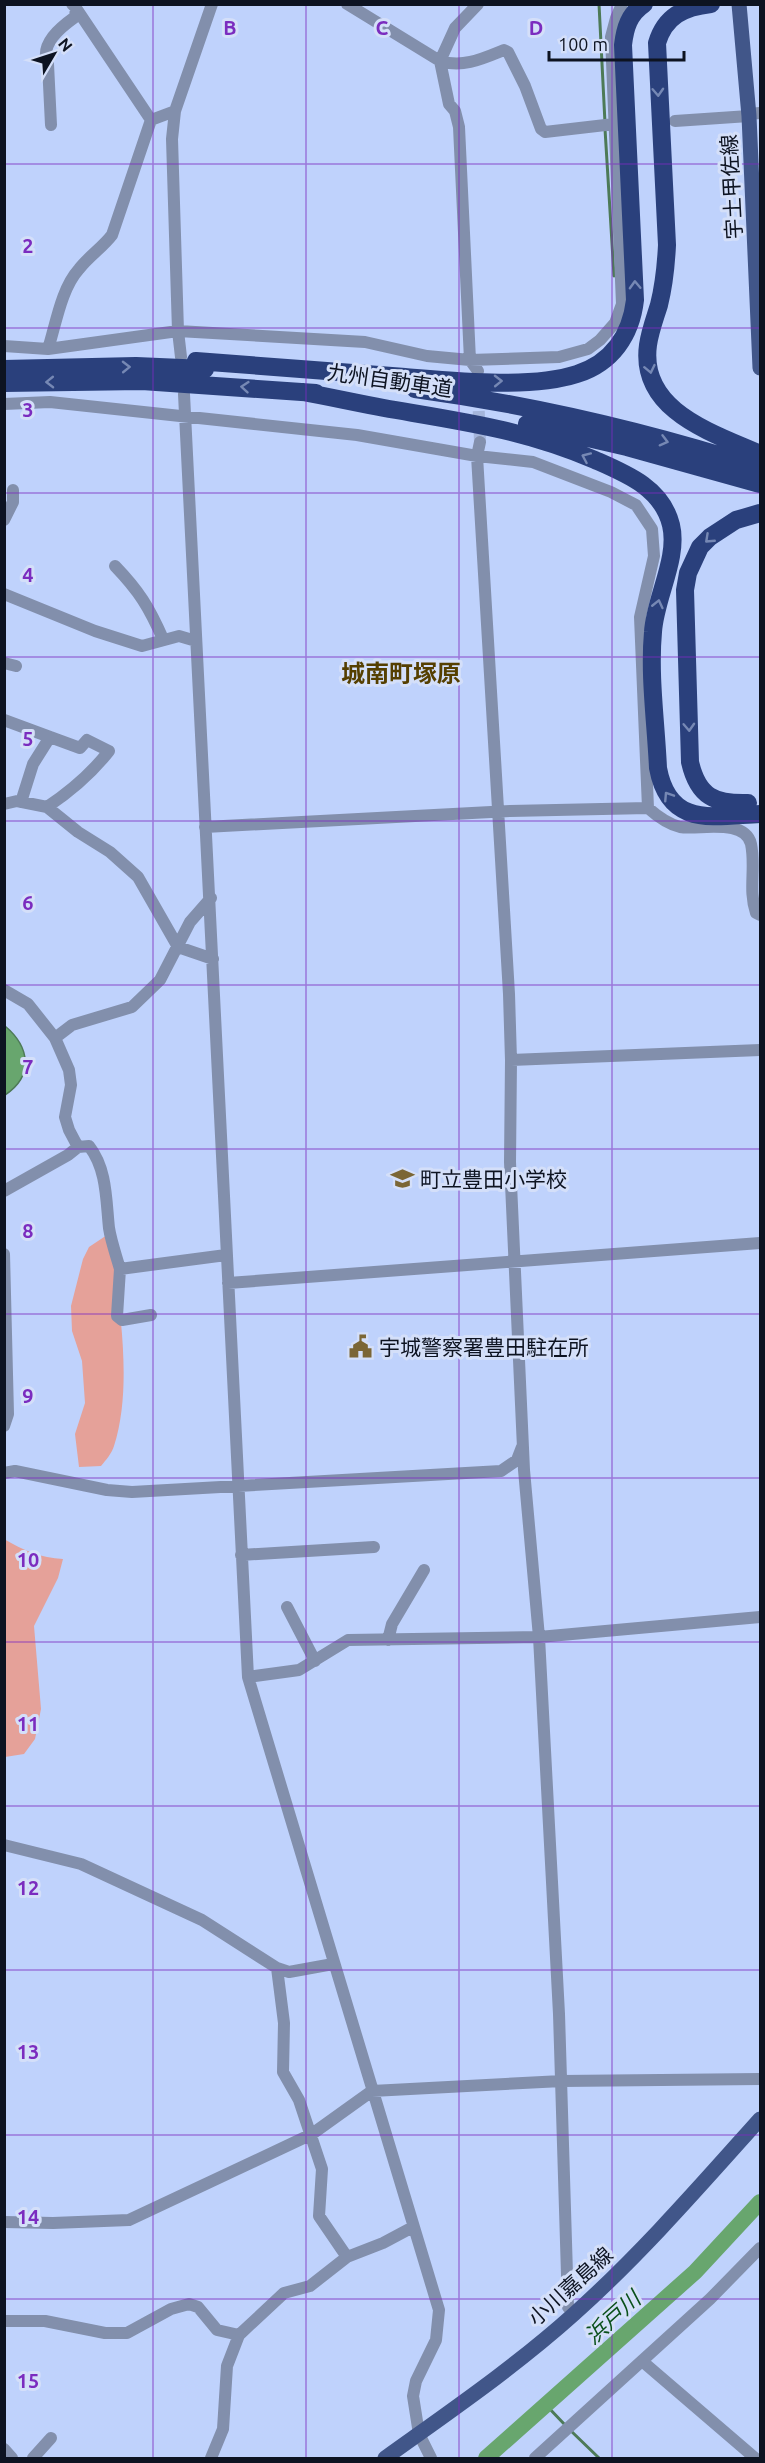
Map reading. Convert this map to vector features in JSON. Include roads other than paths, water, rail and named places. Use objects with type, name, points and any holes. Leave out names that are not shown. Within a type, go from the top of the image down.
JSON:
[{"type":"highway","points":[[187,362],[470,382],[537,381],[578,374],[605,360],[624,339],[630,326],[635,300],[623,45],[627,23],[644,4]]},
{"type":"highway","points":[[711,4],[696,6],[674,15],[661,32],[657,43],[667,245],[665,276],[647,357],[654,384],[673,409],[698,426],[760,454]]},
{"type":"highway","name":"九州自動車道","points":[[4,369],[187,362],[470,396],[559,414],[760,468]]},
{"type":"highway","name":"九州自動車道","points":[[4,383],[142,381],[303,392],[471,414],[564,431],[760,484]]},
{"type":"highway","points":[[303,392],[469,421],[526,434],[565,447],[627,474],[651,491],[661,502],[667,514],[673,538],[669,562],[658,598],[653,631],[660,781],[664,793],[672,804],[682,811],[695,815],[760,814]]},
{"type":"highway","points":[[760,513],[736,519],[711,537],[693,560],[685,590],[689,740],[693,775],[700,787],[718,802],[760,803]]},
{"type":"main road","name":"宇土甲佐線","points":[[739,4],[752,114],[760,369]]},
{"type":"main road","name":"小川嘉島線","points":[[385,2458],[513,2365],[574,2314],[639,2252],[760,2119]]},
{"type":"street","points":[[187,362],[178,331],[172,139],[175,111],[212,4]]},
{"type":"street","points":[[347,4],[440,61],[453,65],[476,61],[504,50],[508,52],[525,86],[541,129],[545,132],[614,124]]},
{"type":"street","points":[[478,4],[454,28],[440,61],[449,104],[455,111],[459,127],[470,360],[478,371]]},
{"type":"street","points":[[4,346],[48,349],[178,331],[365,342],[427,356],[470,360],[559,357],[588,349],[615,323],[622,304],[611,37],[615,18],[622,4]]},
{"type":"street","points":[[76,6],[151,120]]},
{"type":"street","points":[[51,125],[46,58],[48,44],[64,24],[75,17],[76,6]]},
{"type":"street","points":[[48,349],[69,284],[78,269],[102,249],[112,235],[134,163],[151,120],[175,111]]},
{"type":"street","points":[[675,121],[752,114]]},
{"type":"street","points":[[184,393],[205,827],[211,898],[240,1555],[248,1677],[439,2310],[436,2340],[416,2380],[413,2396],[418,2434],[428,2454]]},
{"type":"street","points":[[4,404],[50,402],[357,435],[477,456],[533,462],[611,492],[636,505],[652,529],[654,556],[640,617],[648,808]]},
{"type":"street","points":[[480,442],[477,456],[511,1060],[510,1162],[523,1444],[539,1637],[561,2081],[568,2307],[574,2314]]},
{"type":"street","points":[[4,520],[13,502],[13,490]]},
{"type":"street","points":[[115,566],[136,588],[151,612],[163,639]]},
{"type":"street","points":[[4,594],[95,631],[142,646],[179,636],[196,642]]},
{"type":"street","points":[[4,720],[80,748],[87,740],[109,751],[74,789],[47,807]]},
{"type":"street","points":[[21,802],[33,764],[50,737]]},
{"type":"street","points":[[4,804],[21,802],[47,807],[78,832],[110,852],[138,877],[178,947],[213,959]]},
{"type":"street","points":[[205,827],[498,812],[648,808],[661,819],[679,827],[735,828],[744,834],[751,843],[752,900],[756,913],[760,915]]},
{"type":"street","points":[[55,1038],[72,1025],[132,1007],[160,980],[190,922],[211,898]]},
{"type":"street","points":[[4,990],[28,1004],[55,1038],[69,1070],[71,1085],[65,1117],[78,1147]]},
{"type":"street","points":[[511,1060],[760,1050]]},
{"type":"street","points":[[4,1191],[78,1147],[90,1146],[97,1155],[105,1184],[109,1229],[120,1269],[117,1316],[122,1320],[151,1315]]},
{"type":"street","points":[[228,1283],[760,1243]]},
{"type":"street","points":[[4,1254],[8,1402],[8,1414],[4,1426]]},
{"type":"street","points":[[120,1269],[226,1255]]},
{"type":"street","points":[[4,1473],[15,1471],[107,1490],[132,1492],[501,1471],[517,1460],[523,1444]]},
{"type":"street","points":[[240,1555],[374,1547]]},
{"type":"street","points":[[388,1640],[392,1624],[424,1570]]},
{"type":"street","points":[[287,1608],[315,1660]]},
{"type":"street","points":[[248,1677],[299,1670],[348,1640],[539,1637],[760,1617]]},
{"type":"street","points":[[4,1845],[81,1864],[202,1920],[277,1968],[289,1972],[333,1964]]},
{"type":"street","points":[[277,1968],[284,2023],[283,2072],[299,2100],[322,2169],[319,2216],[347,2257]]},
{"type":"street","points":[[4,2222],[129,2220],[312,2134],[372,2091],[561,2081],[677,2082],[760,2079]]},
{"type":"street","points":[[211,2458],[223,2429],[226,2366],[239,2335],[284,2293],[310,2286],[347,2257],[383,2243],[413,2227]]},
{"type":"street","points":[[535,2458],[710,2299],[760,2248]]},
{"type":"street","points":[[4,2321],[45,2321],[105,2332],[127,2333],[171,2309],[189,2304],[198,2307],[217,2330],[239,2335]]},
{"type":"street","points":[[642,2361],[755,2458]]},
{"type":"street","points":[[33,2458],[51,2438]]},
{"type":"street","points":[[4,2449],[12,2458]]},
{"type":"waterway","points":[[599,4],[605,123]]},
{"type":"waterway","points":[[605,129],[614,276]]},
{"type":"waterway","name":"浜戸川","points":[[486,2458],[695,2272],[760,2202]]},
{"type":"waterway","points":[[547,2406],[566,2426]]},
{"type":"waterway","points":[[570,2430],[599,2458]]},
{"type":"tunnel","points":[[478,393],[480,442]]},
{"type":"place","name":"町立豊田小学校","points":[[402,1179]]},
{"type":"place","name":"宇城警察署豊田駐在所","points":[[361,1347]]},
{"type":"district","name":"城南町塚原","points":[[401,673]]}]
